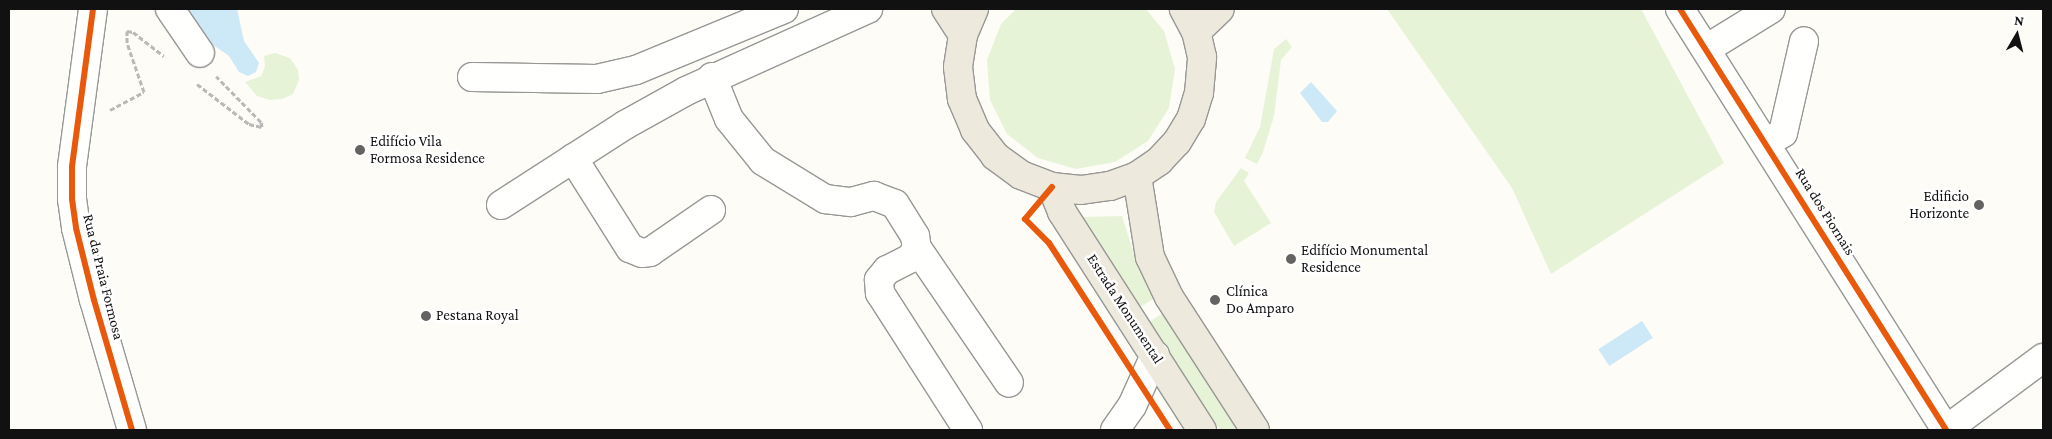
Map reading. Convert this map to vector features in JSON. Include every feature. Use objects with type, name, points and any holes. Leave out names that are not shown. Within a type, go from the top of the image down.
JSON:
[{"type":"main road","points":[[946,9],[963,35]]},
{"type":"main road","points":[[974,9],[963,35],[958,67],[962,99],[975,130],[995,156],[1015,170],[1052,187],[1081,190],[1110,186],[1137,176],[1159,161],[1177,142],[1191,119],[1199,93],[1202,67],[1190,20],[1220,9]]},
{"type":"main road","points":[[1137,176],[1150,257],[1169,297],[1255,430]]},
{"type":"main road","name":"Estrada Monumental","points":[[1052,187],[1062,212],[1202,430]]},
{"type":"street","name":"Rua da Praia Formosa","points":[[94,9],[72,167],[72,199],[76,228],[94,300],[132,430]]},
{"type":"street","points":[[170,9],[200,53]]},
{"type":"street","points":[[472,77],[598,79],[636,70],[784,9]]},
{"type":"street","points":[[500,205],[625,124],[712,77],[868,9]]},
{"type":"street","name":"Rua dos Piornais","points":[[1680,9],[1767,142],[1946,430]]},
{"type":"street","points":[[1706,49],[1771,9]]},
{"type":"street","points":[[1767,142],[1783,133],[1804,41]]},
{"type":"street","points":[[712,77],[729,119],[763,161],[825,199],[851,202],[874,196],[895,204],[915,236],[917,248],[1009,383]]},
{"type":"street","points":[[573,158],[630,248],[642,253],[650,252],[711,210]]},
{"type":"street","points":[[917,248],[911,258],[887,270],[879,280],[880,293],[968,430]]},
{"type":"street","points":[[1114,430],[1132,406],[1154,355]]},
{"type":"street","points":[[1946,430],[2043,358]]},
{"type":"path","points":[[101,114],[144,92],[126,43],[127,32],[133,32],[168,59]]},
{"type":"path","points":[[195,82],[249,124],[262,126],[261,122],[218,78],[200,53]]},
{"type":"green space","points":[[1016,9],[1146,9],[1164,31],[1175,69],[1169,108],[1148,141],[1115,162],[1076,169],[1038,158],[1007,134],[990,100],[987,60],[1001,24]]},
{"type":"green space","points":[[1387,9],[1641,9],[1724,163],[1551,274],[1512,188]]},
{"type":"green space","points":[[1286,39],[1292,47],[1281,60],[1274,116],[1263,152],[1257,164],[1245,158],[1260,127],[1274,49]]},
{"type":"green space","points":[[275,53],[290,58],[298,70],[299,80],[293,94],[282,99],[270,100],[257,96],[245,82],[261,76],[265,67],[264,56]]},
{"type":"green space","points":[[1241,168],[1249,173],[1244,181],[1271,223],[1234,246],[1214,212],[1216,202]]},
{"type":"green space","points":[[1122,216],[1139,270],[1155,298],[1140,307],[1082,217]]},
{"type":"green space","points":[[1163,313],[1239,430],[1220,430],[1150,322]]},
{"type":"water","points":[[184,9],[237,9],[244,41],[259,63],[256,72],[248,76],[239,72],[229,56],[202,37]]},
{"type":"water","points":[[1311,82],[1337,111],[1328,122],[1322,122],[1300,93]]},
{"type":"water","points":[[1642,321],[1653,338],[1609,366],[1598,349]]},
{"type":"cycle path","points":[[93,9],[72,167],[72,199],[76,228],[94,300],[132,430]]},
{"type":"cycle path","points":[[1680,9],[1946,430]]},
{"type":"cycle path","points":[[1052,187],[1025,219],[1049,243],[1170,430]]},
{"type":"place","name":"Edifício Vila Formosa Residence","points":[[360,150]]},
{"type":"place","name":"Edificio Horizonte","points":[[1979,205]]},
{"type":"place","name":"Edifício Monumental Residence","points":[[1291,259]]},
{"type":"place","name":"Clínica Do Amparo","points":[[1215,300]]},
{"type":"place","name":"Pestana Royal","points":[[426,316]]}]
